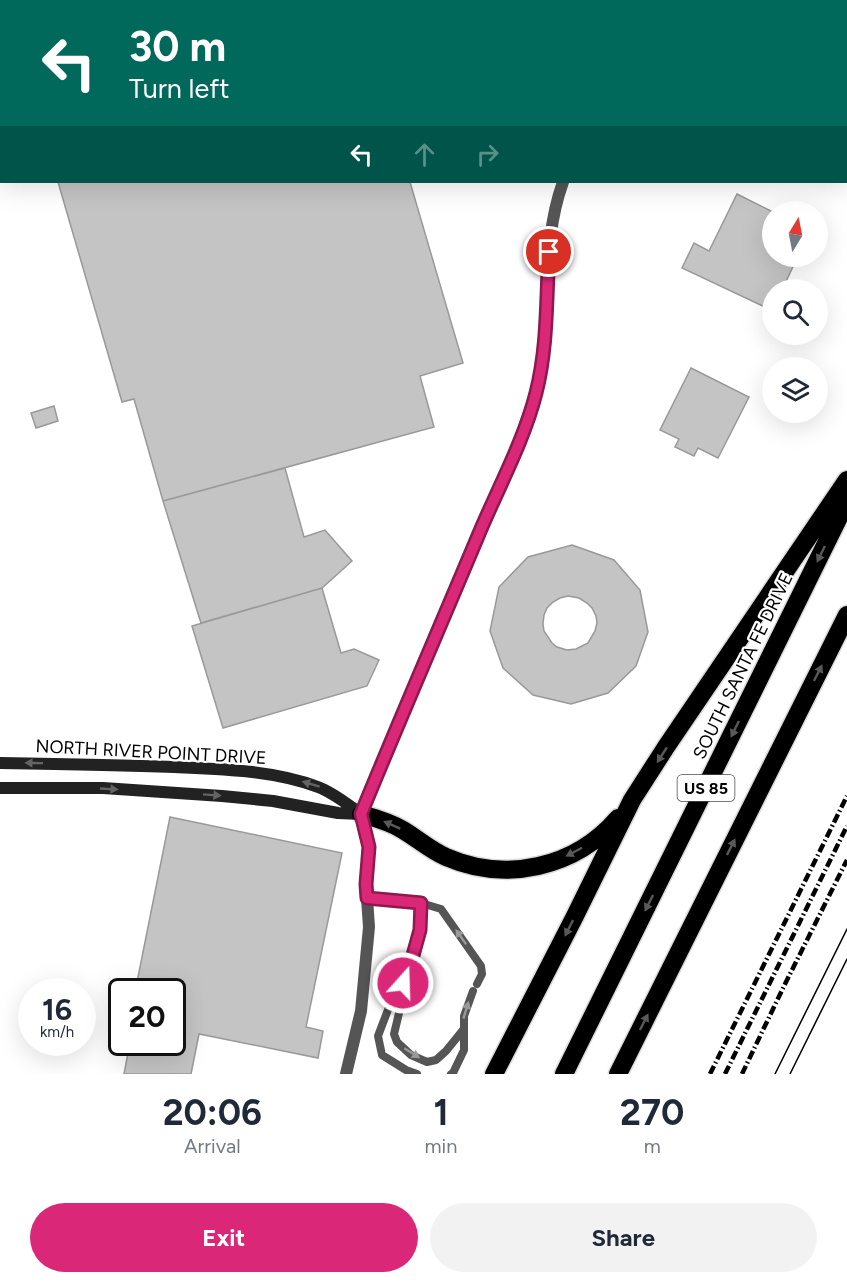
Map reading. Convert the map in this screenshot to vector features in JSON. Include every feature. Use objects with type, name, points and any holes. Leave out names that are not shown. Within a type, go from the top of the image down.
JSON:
[{"type":"highway","points":[[361,814],[403,830],[426,847],[447,857],[469,865],[495,869],[517,870],[540,866],[566,857],[590,844],[608,829],[632,800],[847,480]]},
{"type":"highway","name":"SOUTH SANTA FE DRIVE","points":[[564,1074],[847,501]]},
{"type":"highway","name":"US 85","points":[[618,1074],[847,615]]},
{"type":"highway","points":[[494,1074],[632,800]]},
{"type":"street","points":[[346,1074],[361,1011],[369,927],[366,884],[369,847],[361,814],[516,449],[533,403],[544,348],[549,239],[563,183]]},
{"type":"street","name":"NORTH RIVER POINT DRIVE","points":[[0,763],[190,768],[276,776],[320,787],[361,814]]},
{"type":"street","points":[[0,788],[103,788],[222,796],[273,801],[338,813],[361,814]]},
{"type":"lane","points":[[367,898],[421,903],[441,909],[481,966],[482,974],[464,1016],[464,1050],[451,1074]]},
{"type":"lane","points":[[421,903],[420,930],[403,983],[394,1034],[397,1042],[411,1055],[428,1062],[436,1060],[446,1052],[463,1030]]},
{"type":"lane","points":[[403,983],[394,994],[378,1036],[382,1055],[417,1074]]},
{"type":"building","points":[[58,183],[410,183],[463,363],[420,376],[434,427],[163,501],[134,399],[122,402]]},
{"type":"building","points":[[737,194],[762,206],[762,267],[793,267],[787,279],[762,279],[762,306],[682,268],[694,243],[709,251]]},
{"type":"building","points":[[691,368],[749,397],[718,458],[698,448],[694,456],[675,447],[679,439],[660,430]]},
{"type":"building","points":[[54,406],[58,421],[36,428],[31,413]]},
{"type":"building","points":[[285,468],[304,537],[325,530],[352,561],[322,588],[201,623],[163,501]]},
{"type":"building","points":[[572,545],[614,560],[640,590],[648,632],[636,666],[608,693],[571,704],[533,695],[503,668],[490,631],[499,587],[528,557]],"holes":[[[568,596],[579,598],[592,608],[596,616],[595,631],[588,643],[576,649],[567,650],[557,647],[544,631],[544,615],[547,608],[560,598]]]},
{"type":"building","points":[[322,588],[341,653],[354,649],[379,660],[367,686],[223,728],[192,626]]},
{"type":"building","points":[[170,817],[342,853],[306,1027],[323,1031],[318,1058],[199,1034],[191,1074],[124,1074],[127,1056],[186,1056],[186,978],[138,978]]},
{"type":"tram line","points":[[775,1074],[847,929]]},
{"type":"tram line","points":[[790,1074],[847,959]]},
{"type":"railway","points":[[710,1074],[847,796]]},
{"type":"railway","points":[[725,1074],[847,826]]},
{"type":"railway","points":[[742,1074],[847,860]]},
{"type":"route","points":[[403,983],[420,930],[421,903],[367,898],[369,847],[361,814],[526,424],[539,379],[544,348],[549,252]]}]
